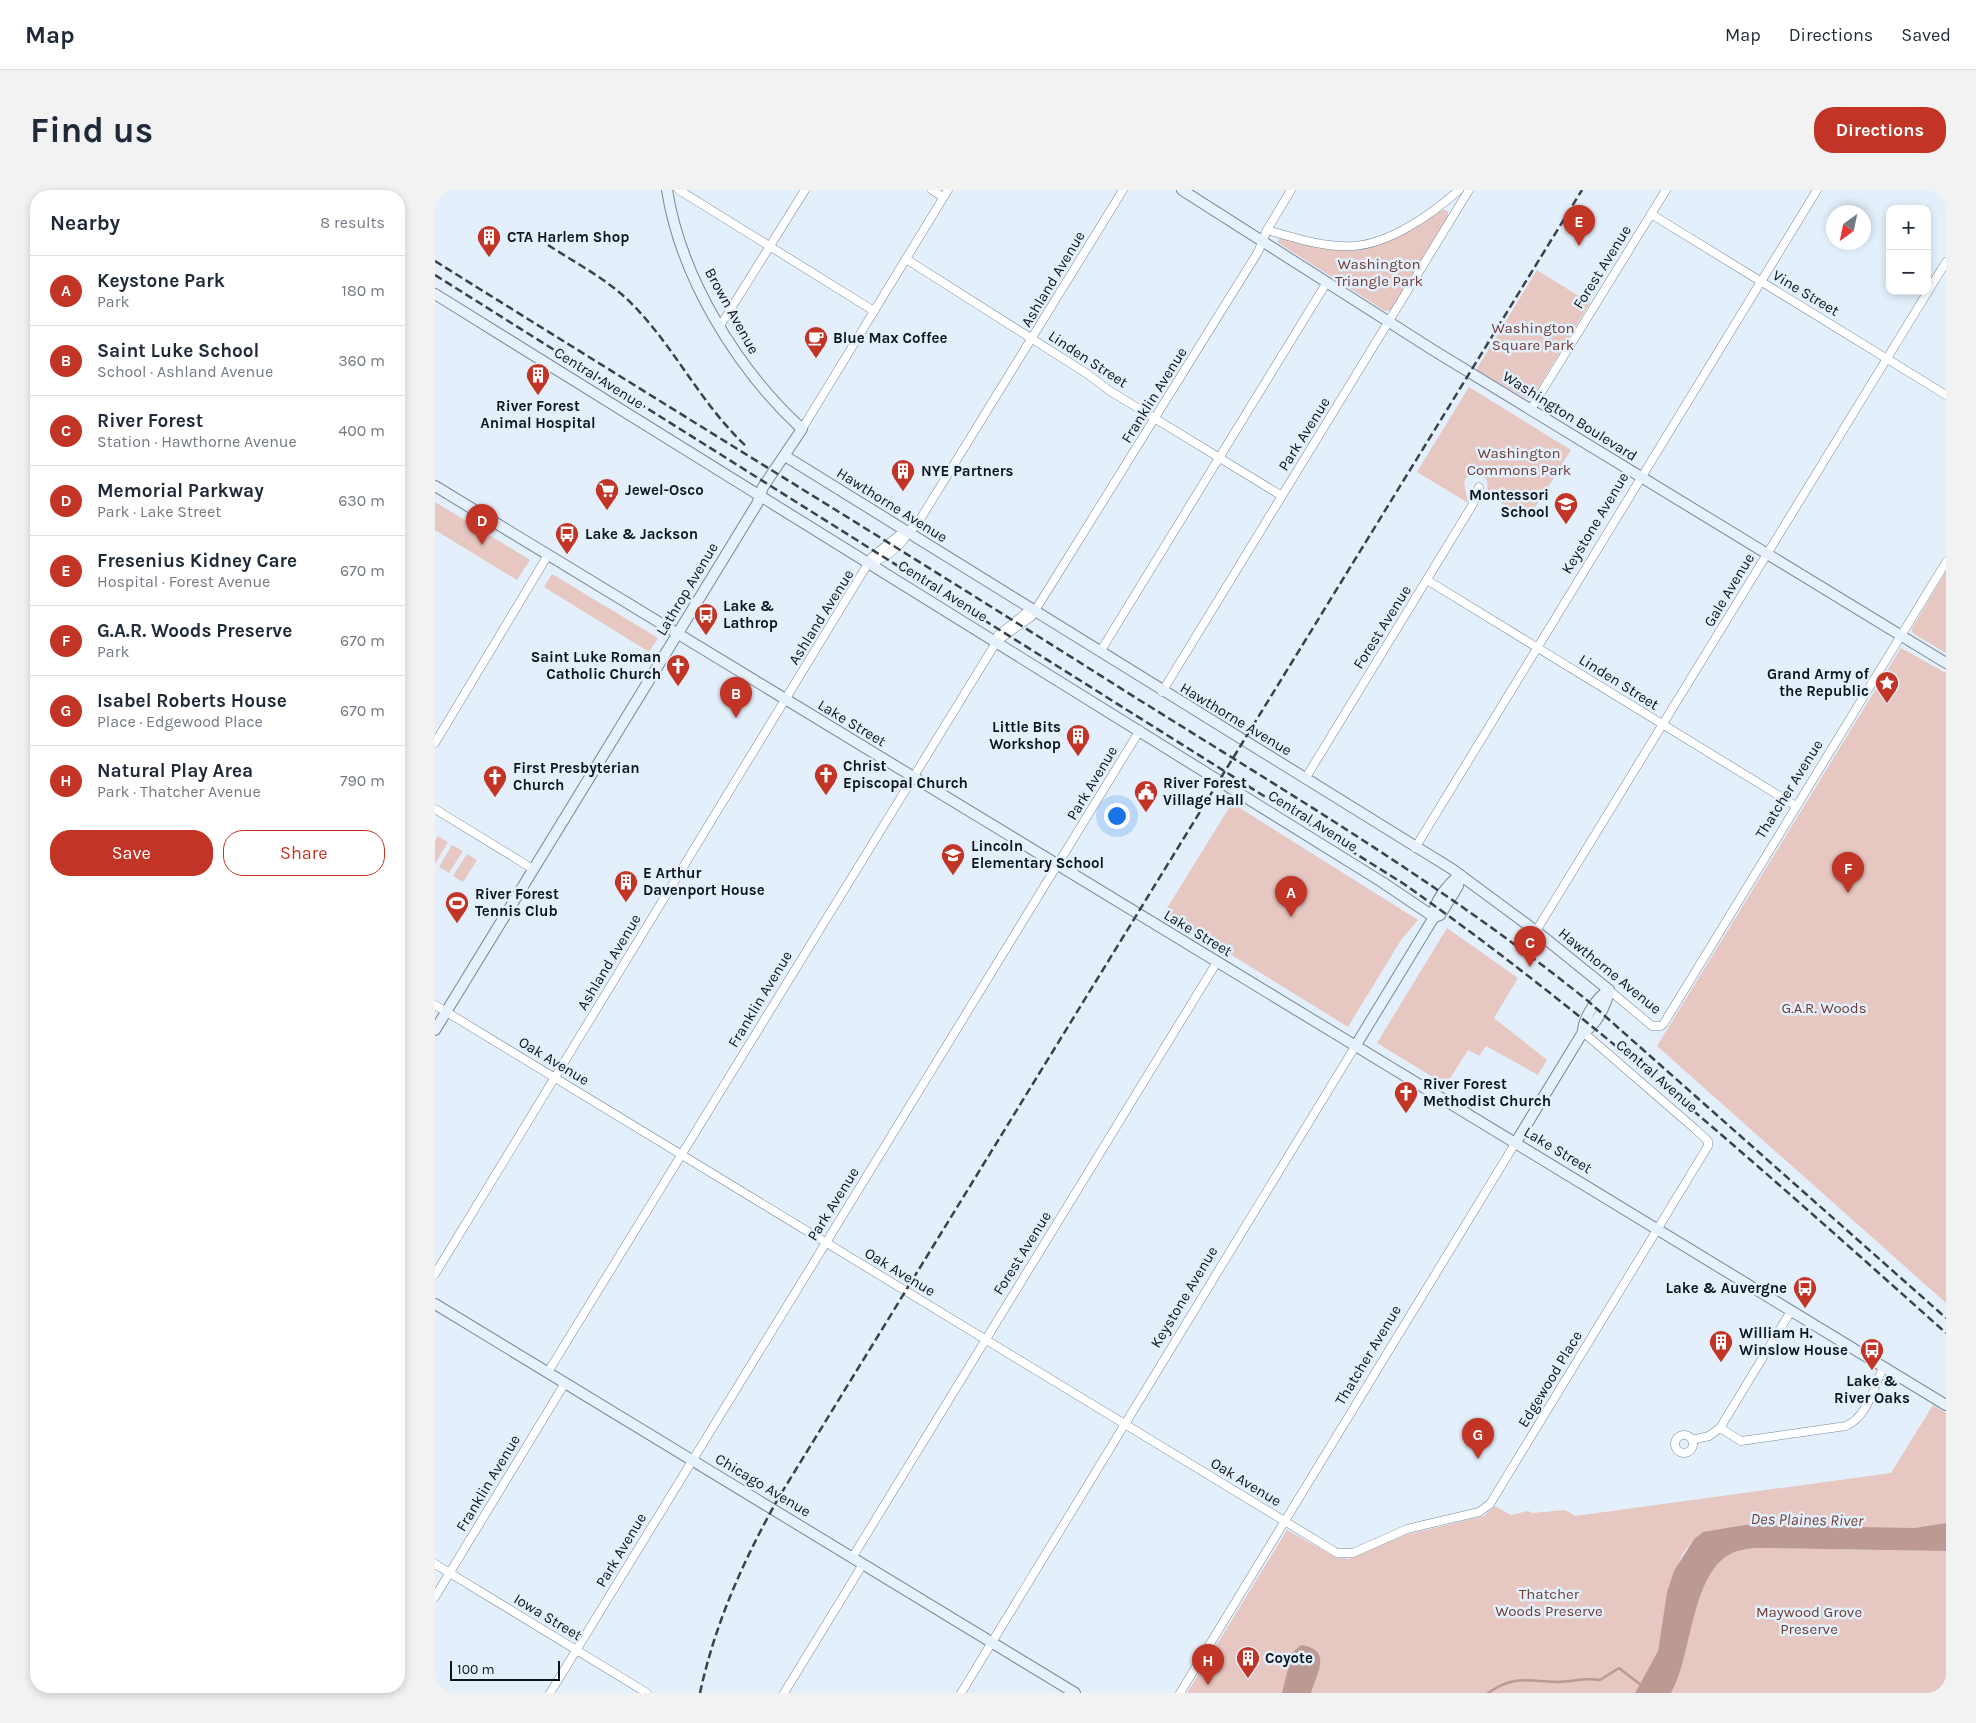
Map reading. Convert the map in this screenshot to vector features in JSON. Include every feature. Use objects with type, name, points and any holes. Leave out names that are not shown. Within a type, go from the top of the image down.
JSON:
[{"type":"street","name":"Brown Avenue","points":[[667,190],[686,256],[720,326],[753,376],[802,429]]},
{"type":"street","points":[[679,190],[874,311]]},
{"type":"street","points":[[720,326],[805,190]]},
{"type":"street","points":[[932,190],[945,194]]},
{"type":"street","name":"Ashland Avenue","points":[[435,1274],[872,557],[899,535],[908,532],[916,526],[1033,339],[1123,190]]},
{"type":"street","name":"Washington Boulevard","points":[[1182,190],[1389,322],[1946,663]]},
{"type":"street","name":"Franklin Avenue","points":[[548,1372],[997,641],[997,635],[1026,613],[1035,611],[1156,418],[1263,241],[1267,230],[1291,190]]},
{"type":"street","points":[[1267,230],[1324,244],[1355,246],[1400,230],[1436,208],[1459,190]]},
{"type":"street","name":"Park Avenue","points":[[1162,692],[1469,190]]},
{"type":"street","name":"Forest Avenue","points":[[1531,409],[1665,190]]},
{"type":"street","name":"Keystone Avenue","points":[[1415,848],[1817,190]]},
{"type":"street","name":"Lathrop Avenue","points":[[435,1030],[761,497],[771,474],[802,429],[945,194]]},
{"type":"street","name":"Vine Street","points":[[1651,214],[1946,395]]},
{"type":"street","name":"Linden Street","points":[[906,259],[1282,496]]},
{"type":"street","name":"Gale Avenue","points":[[1536,931],[1946,262]]},
{"type":"street","points":[[1100,652],[1327,282]]},
{"type":"street","name":"Central Avenue","points":[[435,294],[997,641],[1434,917]]},
{"type":"street","name":"Hawthorne Avenue","points":[[785,456],[1162,692],[1460,875],[1536,931],[1647,1023],[1656,1027]]},
{"type":"street","name":"Lake Street","points":[[435,486],[1946,1405]]},
{"type":"street","name":"Forest Avenue","points":[[1305,779],[1473,504],[1479,486]]},
{"type":"street","points":[[435,743],[548,555]]},
{"type":"street","name":"Thatcher Avenue","points":[[1656,1027],[1664,1023],[1946,562]]},
{"type":"street","name":"Linden Street","points":[[1427,580],[1796,806]]},
{"type":"street","name":"Park Avenue","points":[[550,1693],[1139,730]]},
{"type":"street","points":[[435,808],[533,870]]},
{"type":"street","name":"Keystone Avenue","points":[[961,1693],[1434,917],[1433,910],[1451,881],[1460,875]]},
{"type":"street","name":"Forest Avenue","points":[[852,1558],[1217,962]]},
{"type":"street","name":"Thatcher Avenue","points":[[1179,1693],[1583,1032],[1589,1029],[1608,998],[1609,990]]},
{"type":"street","name":"Oak Avenue","points":[[435,1005],[1337,1553],[1353,1553]]},
{"type":"street","name":"Central Avenue","points":[[1583,1032],[1694,1128],[1709,1144]]},
{"type":"street","name":"Edgewood Place","points":[[1353,1553],[1407,1529],[1479,1512],[1487,1508],[1709,1144]]},
{"type":"street","name":"Chicago Avenue","points":[[436,1307],[548,1372],[1075,1693]]},
{"type":"street","points":[[1692,1440],[1709,1436],[1720,1428],[1791,1311]]},
{"type":"street","points":[[1720,1428],[1741,1441],[1846,1426],[1854,1422],[1864,1411],[1883,1368]]},
{"type":"street","name":"Franklin Avenue","points":[[435,1597],[565,1383]]},
{"type":"street","name":"Iowa Street","points":[[435,1564],[647,1693]]},
{"type":"street","points":[[784,1693],[863,1564]]},
{"type":"green space","name":"Washington Triangle Park","points":[[1444,209],[1448,212],[1448,216],[1391,310],[1385,311],[1277,242],[1280,238],[1304,245],[1340,249],[1406,232]]},
{"type":"green space","name":"Washington Square Park","points":[[1537,270],[1590,303],[1532,398],[1527,399],[1476,370]]},
{"type":"green space","name":"Washington Commons Park","points":[[1469,387],[1571,450],[1528,519],[1488,495],[1487,480],[1476,472],[1468,475],[1464,482],[1468,503],[1417,472]]},
{"type":"green space","points":[[435,502],[530,560],[517,580],[435,530]]},
{"type":"green space","points":[[1946,571],[1946,653],[1914,634],[1911,630]]},
{"type":"green space","points":[[552,574],[658,638],[649,652],[544,587]]},
{"type":"green space","name":"G.A.R. Woods","points":[[1901,648],[1946,673],[1946,1303],[1657,1046]]},
{"type":"green space","points":[[1232,803],[1418,920],[1401,940],[1348,1027],[1164,913]]},
{"type":"green space","points":[[438,836],[448,842],[435,864],[435,841]]},
{"type":"green space","points":[[452,845],[463,851],[449,873],[439,867]]},
{"type":"green space","points":[[467,854],[477,860],[463,882],[453,876]]},
{"type":"green space","points":[[1447,928],[1518,978],[1494,1018],[1547,1060],[1538,1075],[1486,1046],[1479,1056],[1468,1050],[1446,1085],[1377,1043]]},
{"type":"green space","name":"Thatcher Woods Preserve","points":[[1933,1405],[1946,1413],[1946,1523],[1914,1528],[1703,1532],[1694,1539],[1682,1555],[1667,1592],[1658,1651],[1635,1693],[1187,1693],[1287,1530],[1337,1558],[1349,1559],[1405,1535],[1484,1516],[1495,1506],[1511,1515],[1528,1511],[1532,1513],[1565,1510],[1575,1516],[1891,1473]]},
{"type":"green space","name":"Maywood Grove Preserve","points":[[1765,1548],[1946,1551],[1946,1693],[1671,1693],[1679,1676],[1703,1590],[1712,1571],[1725,1557],[1742,1550]]},
{"type":"shaded area","points":[[1946,1523],[1946,1551],[1757,1548],[1742,1550],[1725,1557],[1712,1571],[1703,1590],[1679,1676],[1671,1693],[1635,1693],[1658,1651],[1667,1592],[1674,1571],[1694,1539],[1703,1532],[1745,1525],[1914,1528]]},
{"type":"shaded area","points":[[1301,1645],[1311,1648],[1320,1657],[1319,1670],[1311,1693],[1282,1693],[1292,1653]]},
{"type":"waterway","points":[[1488,1693],[1497,1687],[1521,1680],[1556,1682],[1600,1680],[1619,1668],[1641,1685]]},
{"type":"railway","points":[[700,1693],[706,1667],[732,1592],[754,1544],[779,1497],[1582,190]]},
{"type":"railway","points":[[548,245],[603,280],[633,305],[663,340],[717,414],[748,448]]},
{"type":"railway","points":[[435,261],[1303,802],[1477,917],[1588,1001],[1946,1318]]},
{"type":"railway","points":[[435,275],[1404,884],[1545,989],[1614,1044],[1748,1158],[1946,1333]]},
{"type":"place","name":"Fresenius Kidney Care","points":[[1579,246]]},
{"type":"place","name":"CTA Harlem Shop","points":[[489,258]]},
{"type":"place","name":"Blue Max Coffee","points":[[816,359]]},
{"type":"place","name":"River Forest Animal Hospital","points":[[538,396]]},
{"type":"place","name":"NYE Partners","points":[[903,492]]},
{"type":"place","name":"Jewel-Osco","points":[[607,511]]},
{"type":"place","name":"Montessori School","points":[[1566,525]]},
{"type":"place","name":"Memorial Parkway","points":[[482,545]]},
{"type":"place","name":"Lake & Jackson","points":[[567,555]]},
{"type":"place","name":"Lake & Lathrop","points":[[706,636]]},
{"type":"place","name":"Saint Luke Roman Catholic Church","points":[[678,687]]},
{"type":"place","name":"Grand Army of the Republic","points":[[1887,704]]},
{"type":"place","name":"Saint Luke School","points":[[736,718]]},
{"type":"place","name":"Little Bits Workshop","points":[[1078,757]]},
{"type":"place","name":"Christ Episcopal Church","points":[[826,796]]},
{"type":"place","name":"First Presbyterian Church","points":[[495,798]]},
{"type":"place","name":"River Forest Village Hall","points":[[1146,813]]},
{"type":"place","name":"Lincoln Elementary School","points":[[953,876]]},
{"type":"place","name":"G.A.R. Woods Preserve","points":[[1848,893]]},
{"type":"place","name":"E Arthur Davenport House","points":[[626,903]]},
{"type":"place","name":"Keystone Park","points":[[1291,917]]},
{"type":"place","name":"River Forest Tennis Club","points":[[457,924]]},
{"type":"place","name":"River Forest","points":[[1530,967]]},
{"type":"place","name":"River Forest Methodist Church","points":[[1406,1114]]},
{"type":"place","name":"Lake & Auvergne","points":[[1805,1309]]},
{"type":"place","name":"William H. Winslow House","points":[[1721,1363]]},
{"type":"place","name":"Lake & River Oaks","points":[[1872,1371]]},
{"type":"place","name":"Isabel Roberts House","points":[[1478,1459]]},
{"type":"place","name":"Coyote","points":[[1248,1679]]},
{"type":"place","name":"Natural Play Area","points":[[1208,1685]]},
{"type":"water label","name":"Des Plaines River","points":[[1807,1519]]}]
